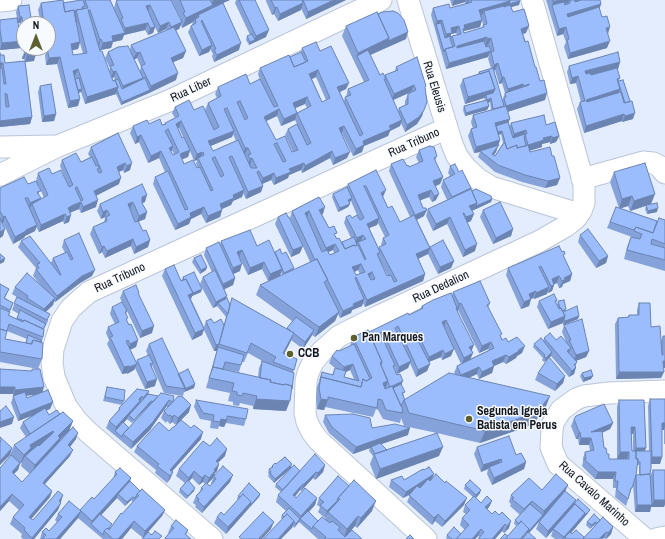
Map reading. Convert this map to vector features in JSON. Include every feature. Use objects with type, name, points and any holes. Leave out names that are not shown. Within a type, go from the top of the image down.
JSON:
[{"type":"street","points":[[0,1],[11,0]]},
{"type":"street","name":"Rua Líber","points":[[0,175],[58,146],[171,100],[381,0]]},
{"type":"street","name":"Rua Eleusis","points":[[408,0],[452,144],[457,156],[466,168],[478,179],[491,187],[579,214]]},
{"type":"street","points":[[532,0],[582,179],[585,195],[584,203],[579,214]]},
{"type":"street","name":"Rua Tribuno","points":[[212,539],[88,432],[77,421],[66,406],[54,377],[52,362],[53,349],[62,321],[71,308],[89,292],[447,128]]},
{"type":"street","points":[[0,147],[58,146]]},
{"type":"street","points":[[582,179],[643,162],[653,163],[659,166],[665,173]]},
{"type":"street","name":"Rua Dedalion","points":[[426,539],[328,451],[315,437],[307,422],[305,413],[305,390],[308,372],[313,362],[322,351],[339,336],[537,243],[566,226],[579,214]]},
{"type":"street","name":"Rua Cavalo Marinho","points":[[645,539],[558,464],[551,447],[551,435],[553,423],[561,410],[576,399],[584,396],[600,394],[665,391]]},
{"type":"street","points":[[656,539],[665,537]]},
{"type":"building","points":[[63,0],[65,12],[74,10],[80,42],[71,44],[73,55],[87,53],[76,10],[88,8],[85,0],[110,0],[125,33],[112,36],[113,41],[103,43],[101,39],[100,40],[90,10],[88,10],[100,51],[102,51],[113,81],[115,80],[118,87],[87,97],[78,69],[73,71],[80,99],[70,101],[60,57],[49,58],[49,56],[56,56],[56,16],[43,16],[41,3]]},
{"type":"building","points":[[83,0],[85,6],[82,7],[83,9],[76,10],[76,22],[74,10],[65,12],[63,3]]},
{"type":"building","points":[[171,0],[182,22],[171,27],[169,22],[160,26],[150,5],[146,6],[155,27],[150,28],[148,23],[125,28],[121,19],[123,18],[116,1]]},
{"type":"building","points":[[180,0],[210,0],[213,5],[186,18],[183,13],[185,12]]},
{"type":"building","points":[[239,0],[255,0],[269,30],[256,36]]},
{"type":"building","points":[[271,0],[302,0],[303,3],[280,14],[277,7],[275,8]]},
{"type":"building","points":[[303,0],[334,0],[308,12]]},
{"type":"building","points":[[471,0],[510,1],[479,10],[482,20],[464,25],[464,33],[484,27],[483,25],[487,24],[484,11],[510,5],[513,12],[524,9],[529,26],[521,29],[525,42],[528,41],[540,81],[544,80],[547,93],[506,106],[504,98],[506,97],[505,93],[529,85],[529,84],[524,86],[523,84],[508,89],[504,77],[502,77],[498,63],[494,65],[491,52],[494,51],[491,38],[487,39],[487,37],[457,46],[457,48],[484,41],[486,47],[489,46],[491,51],[449,63],[445,49],[455,46],[452,36],[461,34],[459,26],[451,28],[452,33],[446,34],[442,20],[437,21],[433,8],[449,4],[450,8],[472,2]]},
{"type":"building","points":[[510,0],[520,0],[520,1],[509,4]]},
{"type":"building","points":[[570,0],[575,0],[575,2],[581,0],[600,0],[601,4],[567,14],[568,17],[599,7],[602,17],[607,16],[610,27],[606,28],[610,41],[570,53],[566,27],[559,29],[552,5],[564,2],[565,5],[570,3]]},
{"type":"building","points":[[223,3],[241,43],[217,55],[214,50],[216,49],[202,20],[201,21],[212,45],[202,50],[191,26],[196,23],[195,19],[199,17],[198,15]]},
{"type":"building","points":[[29,5],[31,16],[20,16],[18,6]]},
{"type":"building","points":[[393,11],[398,13],[404,20],[408,32],[388,41],[389,38],[378,14]]},
{"type":"building","points":[[377,12],[389,38],[358,53],[346,26]]},
{"type":"building","points":[[16,18],[16,42],[2,43],[0,20]]},
{"type":"building","points":[[441,23],[445,38],[451,36],[450,39],[453,47],[445,49],[444,52],[436,24]]},
{"type":"building","points":[[174,27],[186,51],[171,58],[178,73],[151,86],[141,66],[145,64],[140,52],[136,53],[131,45]]},
{"type":"building","points":[[252,34],[255,40],[250,42],[247,36]]},
{"type":"building","points":[[316,42],[320,51],[331,46],[349,83],[337,87],[360,136],[363,134],[345,97],[351,95],[348,89],[369,80],[357,56],[368,50],[380,75],[383,73],[386,79],[384,79],[402,120],[389,126],[391,129],[363,141],[364,145],[356,149],[344,126],[339,128],[350,152],[335,158],[332,151],[305,166],[304,163],[289,169],[291,172],[276,178],[274,173],[263,178],[259,171],[257,172],[263,186],[248,192],[232,156],[229,157],[244,190],[233,195],[234,198],[220,204],[222,210],[208,216],[204,207],[190,213],[191,217],[178,224],[155,177],[168,171],[185,210],[188,209],[161,151],[151,156],[141,135],[137,137],[133,126],[147,120],[149,124],[160,119],[162,125],[166,124],[165,123],[179,116],[175,107],[189,100],[194,110],[203,106],[214,130],[219,127],[208,103],[221,96],[218,87],[246,74],[250,84],[260,79],[274,107],[278,106],[260,68],[289,55],[294,67],[308,61],[302,48]],"holes":[[[318,70],[330,98],[322,102],[309,74]],[[307,97],[311,106],[297,113],[293,103]],[[240,101],[248,118],[245,120],[237,102]],[[227,108],[245,148],[248,148],[251,154],[248,155],[250,159],[252,158],[257,168],[251,168],[238,140],[213,151],[208,141],[234,131],[224,109]],[[279,109],[284,119],[297,113],[311,143],[307,145],[297,124],[288,129],[298,150],[292,152],[285,136],[276,140],[264,117]],[[181,121],[197,154],[203,152],[204,155],[198,158],[213,190],[211,191],[200,167],[197,168],[193,160],[184,164],[180,154],[190,150],[184,137],[182,138],[176,124]],[[168,129],[179,152],[173,155],[169,148],[173,146],[165,131]],[[277,143],[286,161],[283,162],[274,144]],[[215,157],[224,175],[221,177],[212,158]]]},
{"type":"building","points":[[128,46],[143,78],[123,86],[116,71],[113,72],[110,66],[114,65],[108,52],[118,47]]},
{"type":"building","points":[[301,52],[306,62],[294,67],[290,57]]},
{"type":"building","points":[[618,52],[620,62],[585,71],[586,74],[590,73],[591,75],[617,68],[620,78],[617,79],[620,89],[586,100],[587,102],[621,92],[624,103],[632,101],[635,113],[625,116],[624,114],[586,126],[580,102],[585,101],[578,76],[572,78],[569,66]]},
{"type":"building","points":[[0,55],[4,55],[5,63],[25,61],[32,117],[0,121],[0,68],[2,68],[4,84],[6,84],[3,63],[0,63]],"holes":[[[5,94],[7,94],[9,107],[6,107]]]},
{"type":"building","points":[[417,57],[426,86],[427,102],[419,117],[407,125],[399,108],[408,104],[408,94],[416,90],[414,85],[394,94],[385,75],[398,70],[396,67]]},
{"type":"building","points":[[493,68],[504,106],[493,109],[491,98],[487,100],[486,95],[493,93],[495,89],[489,71],[480,74],[479,72]]},
{"type":"building","points":[[489,71],[495,89],[468,97],[463,79]]},
{"type":"building","points":[[79,78],[82,89],[78,90],[75,79]]},
{"type":"building","points":[[145,78],[150,90],[122,102],[115,80],[118,79],[122,89]]},
{"type":"building","points":[[623,80],[630,101],[625,103],[618,81]]},
{"type":"building","points":[[51,84],[56,114],[44,116],[40,86]]},
{"type":"building","points":[[487,100],[489,106],[466,113],[464,106]]},
{"type":"building","points":[[506,106],[510,119],[495,123],[500,140],[476,147],[471,129],[477,127],[473,115]]},
{"type":"building","points":[[544,115],[546,125],[555,122],[559,136],[543,138],[544,140],[528,145],[525,134],[527,134],[526,130],[514,134],[511,123]]},
{"type":"building","points":[[508,122],[513,138],[525,134],[524,137],[526,146],[517,148],[517,145],[507,149],[502,131],[498,132],[496,126]]},
{"type":"building","points":[[118,133],[132,163],[127,166],[125,163],[117,167],[121,178],[94,191],[98,200],[83,207],[81,202],[73,205],[68,208],[71,215],[67,217],[65,214],[41,225],[32,204],[48,195],[38,173],[49,168],[52,174],[61,170],[69,187],[73,185],[62,160],[76,153],[81,162],[92,157],[96,166],[98,165],[99,168],[97,169],[99,173],[102,172],[91,147]],"holes":[[[77,187],[83,200],[81,201],[75,188]]]},
{"type":"building","points":[[505,143],[507,149],[517,145],[517,148],[528,145],[530,152],[550,147],[560,178],[548,181],[525,175],[498,165],[480,151],[499,145],[492,154],[495,156]]},
{"type":"building","points":[[430,146],[434,147],[437,156],[434,158],[443,177],[433,181],[439,194],[434,196],[431,190],[418,195],[423,208],[426,208],[427,210],[415,215],[391,164],[403,159],[409,167],[423,161],[419,150]]},
{"type":"building","points":[[645,163],[655,194],[634,201],[632,196],[622,199],[614,172]]},
{"type":"building","points":[[455,164],[459,172],[462,170],[471,188],[452,197],[443,180],[455,174],[450,166]]},
{"type":"building","points":[[376,170],[386,190],[381,193],[388,208],[392,206],[400,222],[414,215],[430,248],[416,254],[425,274],[367,300],[356,277],[355,278],[364,299],[343,311],[317,259],[315,260],[292,211],[319,197],[325,207],[319,210],[329,228],[334,226],[337,233],[334,234],[337,239],[339,238],[345,249],[358,245],[365,260],[366,259],[358,242],[366,239],[363,235],[357,238],[346,217],[350,215],[352,218],[357,215],[360,220],[364,218],[348,184]],"holes":[[[364,186],[366,186],[389,235],[383,238],[386,244],[379,247],[397,281],[394,282],[391,275],[387,276],[377,254],[380,252],[367,224],[379,218]],[[309,211],[326,248],[335,244],[339,251],[330,255],[327,250],[322,252],[305,213]],[[361,264],[365,272],[356,275],[352,267]],[[372,272],[375,279],[371,280],[368,274]]]},
{"type":"building","points":[[24,177],[28,184],[36,181],[41,191],[37,192],[41,198],[30,203],[28,198],[25,198],[37,225],[15,237],[5,216],[3,217],[0,211],[0,188]]},
{"type":"building","points":[[142,184],[147,195],[142,197],[142,203],[147,212],[139,216],[133,202],[128,204],[135,222],[138,221],[143,231],[146,230],[150,240],[136,247],[133,239],[107,251],[104,246],[102,247],[93,227],[107,221],[106,217],[110,215],[107,210],[103,212],[100,204]]},
{"type":"building","points":[[347,187],[352,198],[348,200],[350,204],[340,208],[333,194]]},
{"type":"building","points":[[471,189],[477,203],[469,206],[474,214],[466,217],[463,213],[477,244],[465,250],[450,217],[436,224],[428,209]]},
{"type":"building","points":[[476,189],[491,196],[492,199],[476,206],[477,203],[472,191]]},
{"type":"building","points":[[500,202],[513,229],[496,238],[483,210]]},
{"type":"building","points":[[657,203],[658,208],[648,211],[646,205]]},
{"type":"building","points":[[616,207],[657,221],[653,233],[636,227],[634,230],[610,222]]},
{"type":"building","points":[[286,213],[303,246],[293,250],[278,217]]},
{"type":"building","points":[[0,218],[5,229],[0,232]]},
{"type":"building","points":[[659,218],[665,220],[665,244],[652,239],[651,244],[665,248],[665,260],[627,250],[631,237],[640,239],[642,234],[634,231],[636,227],[653,233]]},
{"type":"building","points":[[588,229],[608,256],[599,261],[580,235]]},
{"type":"building","points":[[250,230],[257,246],[269,240],[282,269],[270,274],[264,262],[250,268],[242,250],[237,252],[242,264],[233,268],[221,241]]},
{"type":"building","points":[[79,233],[95,270],[82,276],[57,296],[36,269],[39,268],[37,264],[40,263],[21,241],[30,236],[61,275],[53,258],[67,252],[71,260],[73,259],[64,240]]},
{"type":"building","points":[[354,237],[357,245],[345,249],[342,242]]},
{"type":"building","points":[[443,240],[454,261],[440,267],[430,247]]},
{"type":"building","points":[[219,242],[235,278],[223,284],[206,248]]},
{"type":"building","points":[[559,246],[562,252],[564,251],[565,254],[563,255],[572,274],[564,278],[565,280],[562,281],[559,276],[552,279],[554,285],[551,286],[541,266],[539,267],[549,287],[536,293],[536,291],[529,294],[531,299],[524,302],[508,268]]},
{"type":"building","points":[[280,249],[282,254],[286,252],[294,268],[284,273],[275,252]]},
{"type":"building","points":[[0,254],[5,258],[0,261]]},
{"type":"building","points":[[201,255],[207,267],[201,270],[194,258]]},
{"type":"building","points":[[317,259],[328,280],[324,282],[339,312],[319,327],[260,285]]},
{"type":"building","points":[[174,265],[181,281],[186,279],[193,293],[188,295],[204,329],[195,333],[165,269]]},
{"type":"building","points":[[215,270],[227,296],[216,302],[203,277]]},
{"type":"building","points":[[194,272],[202,289],[193,293],[186,279],[184,280],[183,277]]},
{"type":"building","points":[[27,273],[55,298],[44,309],[27,298],[28,296],[15,287]]},
{"type":"building","points":[[480,281],[490,303],[487,305],[502,334],[500,335],[502,340],[506,338],[508,342],[517,337],[525,346],[509,357],[506,355],[492,361],[494,366],[482,372],[479,367],[461,375],[457,366],[494,348],[491,342],[482,346],[461,303],[459,304],[453,292]]},
{"type":"building","points":[[0,284],[9,289],[4,298],[13,303],[10,310],[0,305]]},
{"type":"building","points":[[136,285],[138,293],[154,326],[142,331],[123,291]]},
{"type":"building","points":[[451,293],[459,315],[474,345],[469,347],[473,353],[464,358],[446,320],[442,322],[454,349],[445,354],[443,350],[429,357],[417,332],[414,333],[430,364],[418,370],[398,326],[395,328],[411,361],[399,367],[383,332],[380,333],[395,365],[393,366],[397,375],[400,374],[403,381],[390,387],[381,365],[382,362],[369,332],[408,313],[409,315],[423,308],[422,306],[433,300]]},
{"type":"building","points":[[554,294],[557,300],[555,301],[559,309],[561,308],[565,316],[551,322],[539,301]]},
{"type":"building","points":[[17,297],[50,314],[47,320],[14,303]]},
{"type":"building","points":[[227,298],[230,305],[228,314],[218,303]]},
{"type":"building","points":[[232,298],[294,333],[283,353],[297,359],[294,370],[273,362],[276,357],[251,343],[247,353],[219,344]]},
{"type":"building","points":[[564,300],[566,309],[562,311],[558,301]]},
{"type":"building","points":[[122,302],[127,311],[125,312],[128,318],[126,319],[129,325],[131,324],[138,340],[130,344],[128,340],[126,341],[137,364],[129,367],[124,367],[110,337],[113,336],[108,327],[119,322],[112,307]]},
{"type":"building","points":[[639,303],[650,303],[651,327],[660,326],[662,355],[663,336],[665,336],[665,361],[663,361],[664,372],[619,372],[618,318],[629,317],[629,315],[639,315]]},
{"type":"building","points":[[577,306],[579,316],[565,321],[563,312]]},
{"type":"building","points":[[0,308],[10,312],[8,315],[44,329],[43,337],[9,324],[7,331],[0,329]]},
{"type":"building","points":[[20,310],[46,324],[43,329],[17,318]]},
{"type":"building","points":[[296,317],[314,330],[305,342],[287,328]]},
{"type":"building","points":[[211,319],[214,323],[221,319],[224,325],[219,344],[216,345],[206,321]]},
{"type":"building","points":[[582,319],[589,351],[576,355],[564,325]]},
{"type":"building","points":[[0,329],[7,331],[5,339],[32,344],[33,340],[43,343],[42,359],[0,352]]},
{"type":"building","points":[[368,330],[382,362],[380,363],[388,381],[383,383],[385,389],[392,386],[403,413],[386,410],[382,400],[378,399],[377,408],[328,397],[328,400],[321,399],[319,388],[321,377],[361,387],[363,379],[366,381],[372,378],[353,337]]},
{"type":"building","points":[[550,333],[556,340],[561,336],[571,348],[567,351],[577,362],[574,365],[576,367],[572,371],[544,338]]},
{"type":"building","points":[[28,335],[42,341],[33,340],[31,344],[26,343]]},
{"type":"building","points":[[162,338],[186,389],[166,386],[149,344]]},
{"type":"building","points":[[541,338],[552,352],[546,358],[534,344]]},
{"type":"building","points":[[354,344],[370,379],[366,381],[363,379],[361,387],[321,377],[320,380],[322,372],[333,375],[335,368],[346,371],[344,377],[359,381],[353,364],[344,367],[332,356],[337,350],[339,351]]},
{"type":"building","points":[[218,347],[244,355],[241,365],[225,362],[223,369],[213,367],[212,370]]},
{"type":"building","points":[[149,355],[153,363],[150,364],[157,379],[147,382],[137,360]]},
{"type":"building","points":[[549,357],[565,376],[557,384],[538,373]]},
{"type":"building","points":[[262,361],[294,373],[292,389],[292,386],[270,382],[271,380],[260,378]]},
{"type":"building","points":[[213,367],[271,380],[270,382],[292,386],[290,401],[256,399],[257,396],[243,393],[242,396],[237,395],[237,392],[232,391],[234,383],[209,378]]},
{"type":"building","points":[[0,369],[32,371],[32,369],[40,369],[44,387],[15,390],[15,387],[0,387]]},
{"type":"building","points":[[188,369],[195,384],[185,389],[178,374]]},
{"type":"building","points":[[591,370],[593,376],[584,378],[582,373]]},
{"type":"building","name":"Segunda Igreja Batista em Perus","points":[[449,373],[550,396],[537,412],[485,431],[409,413],[404,400]]},
{"type":"building","points":[[401,384],[405,392],[402,393],[405,400],[401,406],[393,388]]},
{"type":"building","points":[[107,387],[125,390],[124,401],[105,397]]},
{"type":"building","points":[[137,389],[149,391],[143,398],[142,396],[139,399],[140,401],[116,427],[109,421]]},
{"type":"building","points":[[48,390],[53,402],[20,415],[13,396],[25,392],[27,398]]},
{"type":"building","points":[[161,393],[174,396],[173,402],[169,400],[152,423],[133,442],[123,434]]},
{"type":"building","points":[[148,394],[158,396],[153,402],[151,401],[134,420],[129,415]]},
{"type":"building","points":[[178,396],[183,397],[191,405],[178,418],[174,415],[172,417],[170,415],[168,416],[164,411]]},
{"type":"building","points":[[650,399],[665,399],[665,423],[662,423],[662,457],[652,457]]},
{"type":"building","points":[[196,400],[248,409],[246,419],[227,416],[227,420],[221,419],[220,422],[213,421],[214,415],[203,413]]},
{"type":"building","points":[[619,400],[644,400],[646,448],[636,448],[635,427],[631,427],[632,451],[636,451],[636,459],[638,459],[636,475],[628,499],[617,490],[618,481],[615,481],[616,472],[598,472],[584,459],[586,459],[585,452],[594,450],[591,438],[581,438],[574,419],[576,416],[604,404],[613,423],[591,432],[602,431],[604,448],[606,448],[607,454],[609,454],[609,459],[629,459],[629,452],[620,452]]},
{"type":"building","points":[[6,406],[14,417],[0,422],[0,411]]},
{"type":"building","points":[[45,408],[49,415],[57,410],[60,414],[30,434],[23,422]]},
{"type":"building","points":[[63,412],[73,421],[58,436],[60,438],[35,465],[25,456],[38,445],[39,446],[54,432],[53,431],[30,445],[31,448],[24,455],[14,445]]},
{"type":"building","points":[[353,414],[370,418],[372,428],[395,424],[410,428],[356,447],[332,427],[325,415]]},
{"type":"building","points":[[181,420],[191,428],[194,425],[203,432],[170,470],[173,472],[170,476],[157,466],[159,464],[137,446],[159,422],[169,431]]},
{"type":"building","points":[[123,422],[129,428],[122,437],[115,431]]},
{"type":"building","points":[[73,427],[78,433],[68,445],[73,450],[43,483],[52,491],[29,517],[33,520],[58,491],[63,495],[59,501],[61,503],[32,538],[24,530],[25,528],[13,517],[24,505],[12,494],[0,507],[0,468],[11,455],[20,463],[12,472],[22,482]]},
{"type":"building","points":[[437,433],[443,447],[380,469],[374,454]]},
{"type":"building","points":[[509,436],[516,455],[521,453],[526,462],[494,478],[489,467],[502,462],[501,459],[483,465],[477,447]]},
{"type":"building","points":[[0,437],[12,448],[0,461],[1,441]]},
{"type":"building","points":[[217,438],[227,449],[216,461],[219,464],[209,478],[205,475],[202,478],[194,471],[189,478],[179,469],[203,441],[210,446]]},
{"type":"building","points":[[380,443],[387,450],[375,454],[371,447]]},
{"type":"building","points":[[636,451],[651,451],[650,474],[640,475],[640,462],[636,459]]},
{"type":"building","points":[[315,454],[325,465],[293,495],[296,498],[305,488],[317,498],[301,516],[278,495]]},
{"type":"building","points":[[285,457],[292,464],[275,479],[270,473],[271,472],[269,469]]},
{"type":"building","points":[[294,465],[300,471],[283,490],[276,484]]},
{"type":"building","points":[[223,466],[233,475],[204,507],[198,501],[199,499],[196,496],[203,489],[201,488],[206,483],[210,486],[216,479],[214,476]]},
{"type":"building","points":[[429,467],[434,474],[406,492],[391,480],[402,476],[404,480]]},
{"type":"building","points":[[120,468],[131,478],[92,521],[80,510],[92,497],[94,499],[117,474],[115,472]]},
{"type":"building","points":[[653,470],[665,470],[665,500],[654,500]]},
{"type":"building","points":[[436,474],[445,483],[446,481],[467,498],[445,521],[438,514],[434,518],[409,495],[417,486],[420,488],[428,479],[430,481]]},
{"type":"building","points":[[556,474],[568,485],[544,511],[532,501],[524,509],[512,499],[514,498],[511,495],[529,478],[542,490]]},
{"type":"building","points":[[650,474],[652,505],[637,505],[636,475]]},
{"type":"building","points":[[338,476],[349,486],[327,511],[320,505],[324,502],[319,498]]},
{"type":"building","points":[[188,480],[195,488],[188,496],[180,489]]},
{"type":"building","points":[[354,480],[376,501],[361,518],[358,516],[347,529],[328,512]]},
{"type":"building","points":[[470,480],[481,490],[476,495],[465,485]]},
{"type":"building","points":[[130,481],[140,491],[135,498],[133,497],[127,502],[118,494]]},
{"type":"building","points":[[249,483],[260,494],[250,506],[251,502],[243,494],[240,497],[238,496]]},
{"type":"building","points":[[142,489],[165,510],[145,531],[134,521],[118,539],[113,539],[104,531],[107,528],[109,530],[121,513],[122,514],[139,496],[137,494]]},
{"type":"building","points":[[565,491],[576,500],[548,531],[539,522]]},
{"type":"building","points":[[243,494],[251,502],[228,527],[217,517],[221,512],[224,515]]},
{"type":"building","points":[[474,496],[481,503],[487,496],[492,501],[485,507],[492,514],[495,511],[499,515],[502,512],[511,521],[507,526],[505,524],[492,539],[478,539],[484,532],[481,529],[472,539],[456,539],[469,525],[462,518],[470,510],[465,505]]},
{"type":"building","points":[[578,499],[590,510],[584,516],[585,513],[575,504],[569,510]]},
{"type":"building","points":[[69,501],[81,511],[56,539],[42,539],[46,535],[42,532],[46,528],[49,531],[62,517],[58,514]]},
{"type":"building","points":[[530,504],[543,515],[529,531],[529,529],[521,521],[519,524],[515,520]]},
{"type":"building","points":[[575,504],[585,513],[564,537],[553,529]]},
{"type":"building","points":[[289,508],[300,519],[296,524],[287,514],[284,517],[282,515]]},
{"type":"building","points":[[308,511],[318,521],[312,529],[300,519]]},
{"type":"building","points":[[263,512],[274,522],[259,538],[260,539],[242,539],[239,537]]},
{"type":"building","points":[[100,514],[112,524],[104,531],[103,535],[91,524]]},
{"type":"building","points":[[287,514],[294,521],[278,539],[263,539]]},
{"type":"building","points":[[594,514],[600,520],[592,525],[587,522]]},
{"type":"building","points":[[322,517],[330,523],[332,521],[340,527],[338,530],[345,537],[352,530],[362,539],[324,539],[326,537],[313,526]]},
{"type":"building","points":[[603,517],[613,527],[608,533],[606,532],[599,539],[583,539]]},
{"type":"building","points":[[176,520],[188,530],[185,534],[191,539],[165,538],[174,528],[171,526]]},
{"type":"building","points":[[521,521],[529,529],[521,539],[505,539]]},
{"type":"building","points":[[454,527],[461,534],[456,539],[452,539],[447,535]]},
{"type":"building","points":[[576,530],[584,537],[583,539],[567,539],[565,537],[570,532],[572,534]]},
{"type":"building","points":[[155,531],[162,536],[159,539],[142,539],[148,532],[152,535]]},
{"type":"building","points":[[528,532],[536,539],[522,539]]},
{"type":"building","points":[[505,534],[508,536],[505,539],[500,539]]},
{"type":"building","points":[[410,535],[414,539],[406,539]]},
{"type":"place","name":"Pan Marques","points":[[354,338]]},
{"type":"place","name":"CCB","points":[[290,354]]},
{"type":"place","name":"Segunda Igreja Batista em Perus","points":[[469,419]]}]
